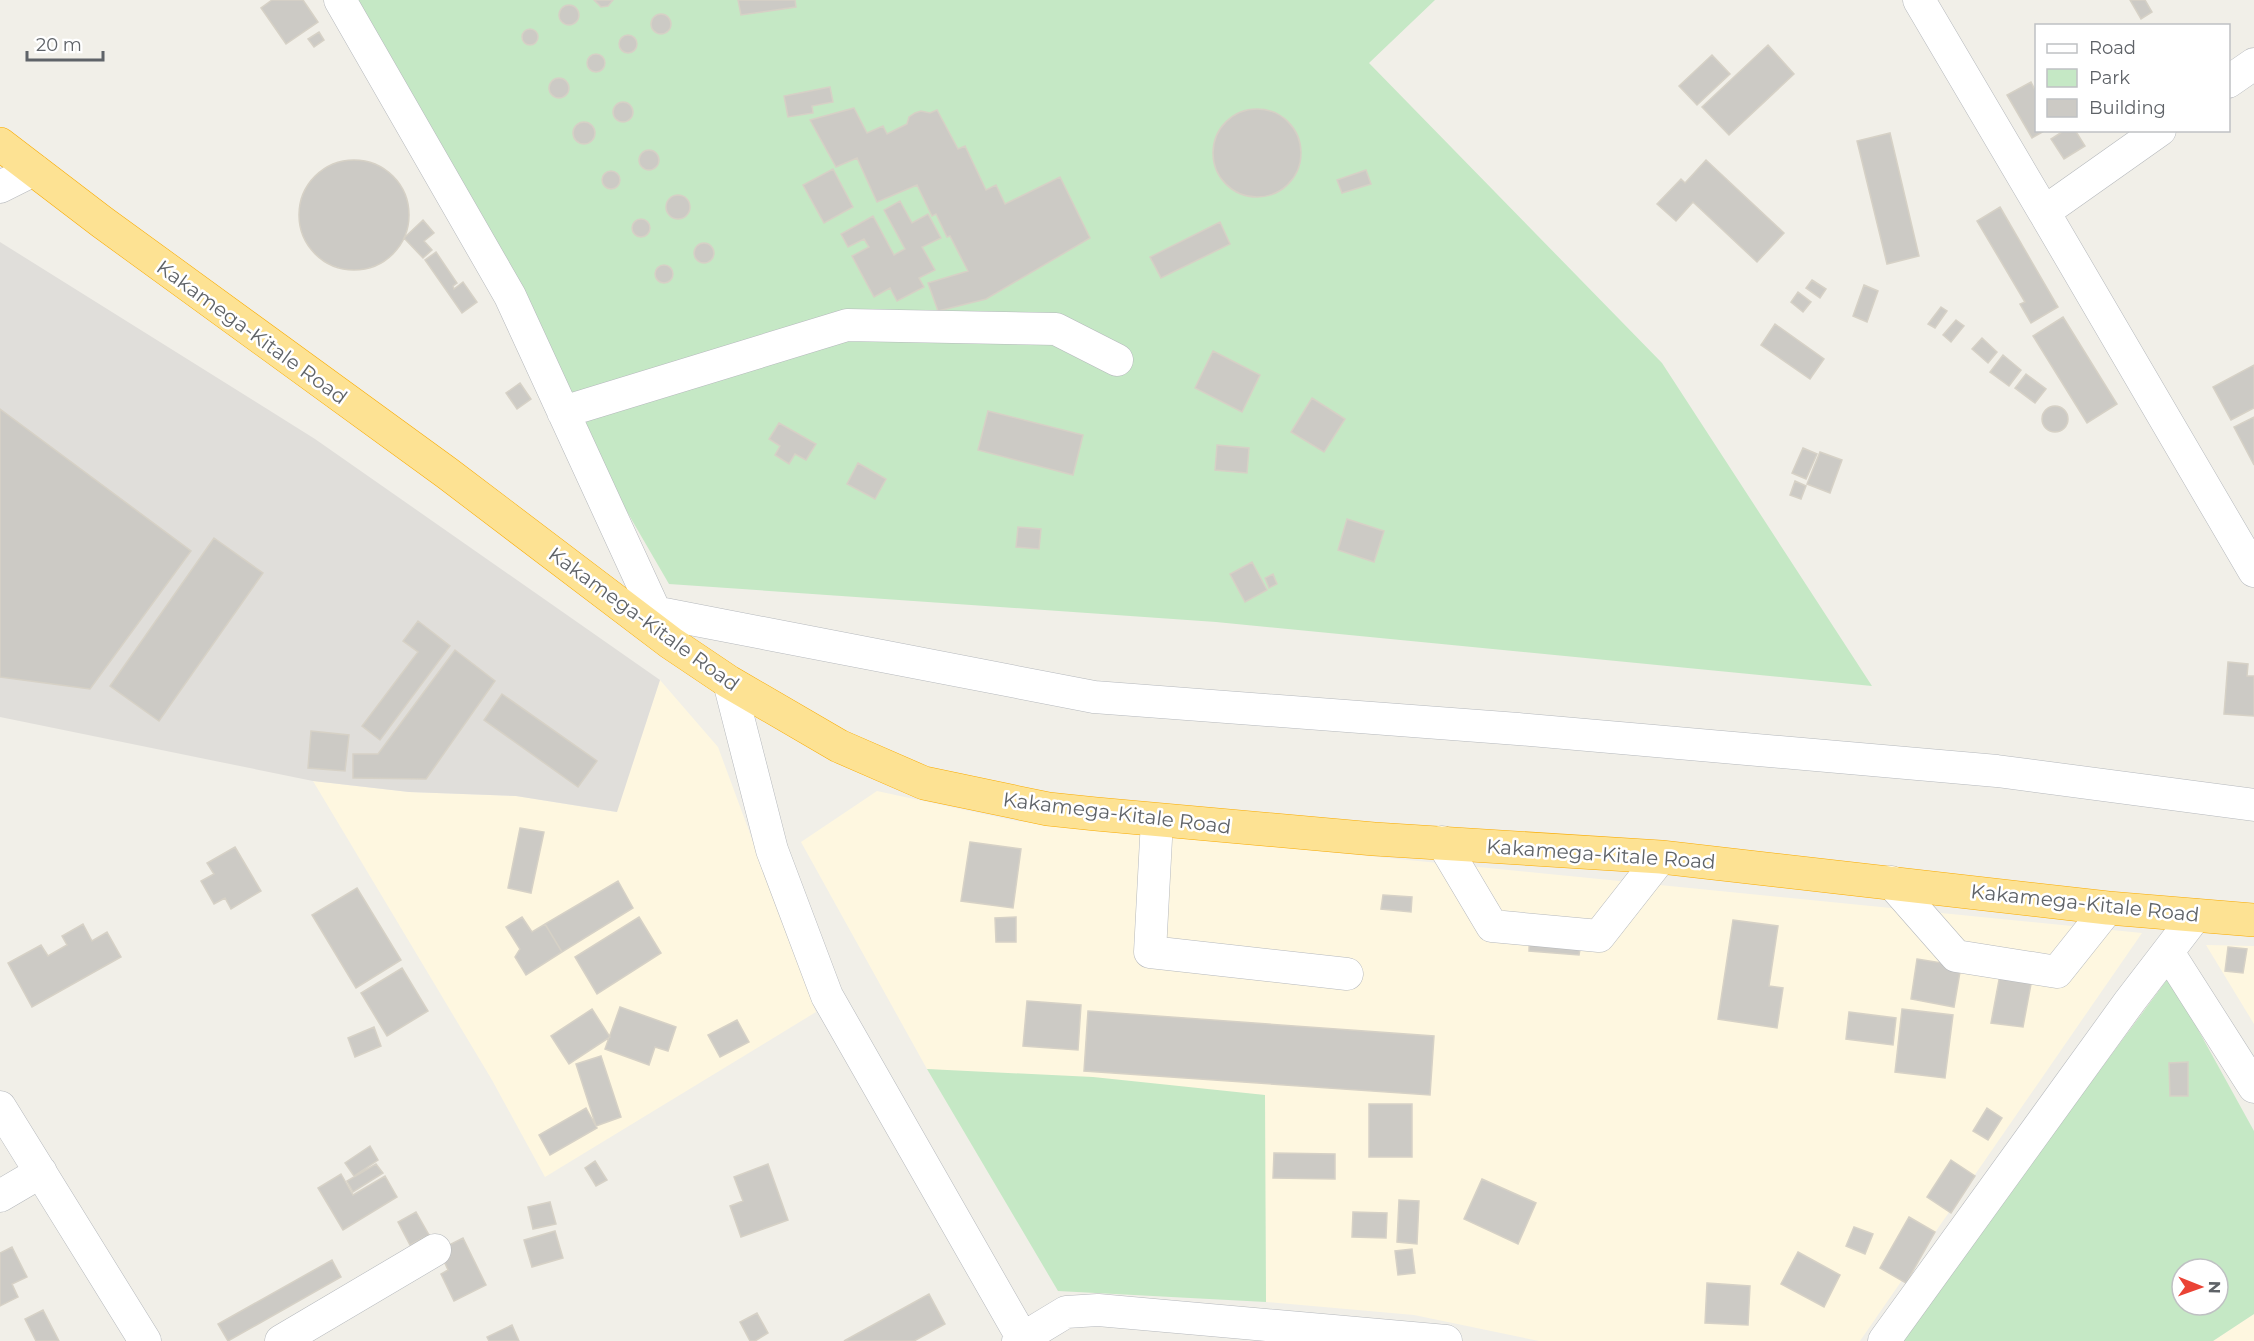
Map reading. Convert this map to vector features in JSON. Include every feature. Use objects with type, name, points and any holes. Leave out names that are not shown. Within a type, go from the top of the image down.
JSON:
[{"type":"highway","name":"Kakamega-Kitale Road","points":[[0,144],[102,222],[447,473],[671,643],[729,682],[839,746],[924,783],[1048,809],[1374,839],[1661,856],[2108,908],[2254,920]]},
{"type":"street","points":[[339,0],[510,296],[654,612],[671,643]]},
{"type":"street","points":[[1919,0],[2254,571]]},
{"type":"street","points":[[2230,81],[2254,64]]},
{"type":"street","points":[[2044,212],[2157,132]]},
{"type":"street","points":[[0,187],[34,170]]},
{"type":"street","points":[[563,412],[847,326],[1056,329],[1117,360]]},
{"type":"street","points":[[654,612],[1094,697],[1518,729],[1996,771],[2254,805]]},
{"type":"street","points":[[729,682],[772,850],[827,996],[1022,1340],[1066,1312],[1098,1310],[1446,1341]]},
{"type":"street","points":[[1157,820],[1150,952],[1347,974]]},
{"type":"street","points":[[1442,842],[1492,926],[1599,936],[1661,856]]},
{"type":"street","points":[[1891,882],[1956,956],[2057,972],[2108,908]]},
{"type":"street","points":[[1884,1341],[2196,915]]},
{"type":"street","points":[[2168,952],[2254,1087]]},
{"type":"street","points":[[0,1107],[145,1341]]},
{"type":"street","points":[[0,1196],[41,1172]]},
{"type":"street","points":[[281,1341],[435,1250]]},
{"type":"shaded area","points":[[0,242],[315,439],[660,680],[617,812],[516,796],[409,792],[313,781],[0,717]]},
{"type":"shaded area","points":[[660,680],[718,747],[816,1012],[545,1177],[492,1080],[313,781],[409,792],[516,796],[616,812]]},
{"type":"shaded area","points":[[877,791],[1016,821],[2142,933],[1860,1341],[1539,1341],[1414,1315],[1266,1302],[1264,1095],[927,1069],[801,842]]},
{"type":"shaded area","points":[[2206,945],[2254,946],[2254,1024]]},
{"type":"shaded area","points":[[2254,1314],[2254,1341],[2213,1341]]},
{"type":"green space","points":[[330,0],[1435,0],[1369,63],[1662,363],[1872,686],[1216,622],[669,584]]},
{"type":"green space","points":[[2169,977],[2254,1131],[2254,1314],[2213,1341],[1899,1341]]},
{"type":"green space","points":[[927,1069],[1093,1077],[1265,1095],[1266,1302],[1058,1291]]},
{"type":"building","points":[[272,0],[303,0],[318,22],[286,44],[261,8]]},
{"type":"building","points":[[594,0],[613,0],[608,6],[601,7]]},
{"type":"building","points":[[738,0],[795,0],[796,7],[741,15]]},
{"type":"building","points":[[2130,0],[2145,0],[2152,12],[2141,19]]},
{"type":"building","points":[[569,5],[576,8],[579,15],[576,22],[569,25],[562,22],[559,15],[562,8]]},
{"type":"building","points":[[661,14],[668,17],[671,24],[668,31],[661,34],[654,31],[651,24],[654,17]]},
{"type":"building","points":[[527,29],[533,29],[538,37],[536,43],[527,45],[522,40],[522,34]]},
{"type":"building","points":[[319,32],[324,40],[314,47],[308,39]]},
{"type":"building","points":[[628,35],[634,38],[637,44],[634,50],[628,53],[622,50],[619,44],[622,38]]},
{"type":"building","points":[[1768,45],[1794,74],[1729,135],[1702,107]]},
{"type":"building","points":[[592,54],[600,54],[605,59],[603,70],[592,72],[587,67],[587,59]]},
{"type":"building","points":[[1712,55],[1730,74],[1697,105],[1679,86]]},
{"type":"building","points":[[559,78],[566,81],[569,88],[566,95],[559,98],[552,95],[549,88],[552,81]]},
{"type":"building","points":[[2031,82],[2035,90],[2035,132],[2042,132],[2032,138],[2007,95]]},
{"type":"building","points":[[830,87],[833,102],[812,106],[813,113],[788,117],[784,96]]},
{"type":"building","points":[[623,102],[630,105],[633,112],[630,119],[623,122],[616,119],[613,112],[616,105]]},
{"type":"building","points":[[854,108],[867,133],[883,126],[887,134],[907,124],[909,117],[915,113],[921,111],[930,113],[937,110],[958,149],[965,146],[986,190],[996,185],[1005,204],[1060,177],[1090,238],[986,299],[938,311],[928,283],[968,271],[936,214],[932,216],[917,185],[877,202],[857,158],[836,167],[810,120]]},
{"type":"building","points":[[1257,109],[1274,112],[1288,122],[1298,136],[1301,153],[1298,170],[1288,184],[1274,194],[1257,197],[1240,194],[1226,184],[1216,170],[1213,153],[1216,136],[1226,122],[1240,112]]},
{"type":"building","points":[[584,122],[592,125],[595,133],[592,141],[584,144],[576,141],[573,133],[576,125]]},
{"type":"building","points":[[2062,132],[2076,132],[2085,146],[2064,159],[2051,139]]},
{"type":"building","points":[[1890,133],[1919,256],[1887,264],[1857,141]]},
{"type":"building","points":[[645,150],[653,150],[659,156],[659,164],[653,170],[645,170],[639,164],[639,156]]},
{"type":"building","points":[[354,160],[375,164],[393,176],[405,194],[409,215],[405,236],[393,254],[375,266],[354,270],[333,266],[315,254],[303,236],[299,215],[303,194],[315,176],[333,164]]},
{"type":"building","points":[[1706,160],[1784,233],[1757,262],[1693,202],[1676,221],[1657,204],[1681,179],[1685,183]]},
{"type":"building","points":[[833,169],[853,207],[824,223],[803,185]]},
{"type":"building","points":[[1366,170],[1371,184],[1342,193],[1337,180]]},
{"type":"building","points":[[607,171],[615,171],[620,176],[618,187],[607,189],[602,184],[602,176]]},
{"type":"building","points":[[678,195],[686,199],[690,207],[686,215],[678,219],[670,215],[666,207],[670,199]]},
{"type":"building","points":[[900,201],[912,223],[928,214],[941,238],[922,247],[935,270],[919,278],[924,287],[897,301],[890,288],[874,297],[852,256],[869,247],[864,239],[848,247],[841,234],[873,216],[894,255],[905,249],[884,210]]},
{"type":"building","points":[[2000,207],[2058,307],[2031,323],[2020,304],[2025,302],[1977,221]]},
{"type":"building","points":[[641,219],[647,222],[650,228],[647,234],[641,237],[635,234],[632,228],[635,222]]},
{"type":"building","points":[[423,220],[434,233],[424,241],[432,250],[423,258],[404,238]]},
{"type":"building","points":[[1220,222],[1230,244],[1161,278],[1150,257]]},
{"type":"building","points":[[700,243],[708,243],[714,249],[714,257],[708,263],[700,263],[694,257],[694,249]]},
{"type":"building","points":[[436,252],[457,283],[453,286],[454,289],[463,282],[477,302],[462,313],[425,260]]},
{"type":"building","points":[[660,265],[668,265],[673,270],[671,281],[660,283],[655,278],[655,270]]},
{"type":"building","points":[[1812,280],[1826,289],[1820,298],[1806,288]]},
{"type":"building","points":[[1864,285],[1878,291],[1867,322],[1853,316]]},
{"type":"building","points":[[1798,292],[1811,302],[1803,312],[1791,302]]},
{"type":"building","points":[[1941,307],[1947,311],[1935,328],[1928,324]]},
{"type":"building","points":[[2063,317],[2117,404],[2087,423],[2033,336]]},
{"type":"building","points":[[1956,320],[1964,326],[1951,342],[1943,335]]},
{"type":"building","points":[[1775,324],[1824,359],[1810,379],[1761,345]]},
{"type":"building","points":[[1982,338],[1997,352],[1988,363],[1972,349]]},
{"type":"building","points":[[1213,351],[1260,375],[1242,412],[1195,388]]},
{"type":"building","points":[[2003,355],[2021,370],[2009,386],[1990,372]]},
{"type":"building","points":[[2254,365],[2254,408],[2231,420],[2213,387]]},
{"type":"building","points":[[2026,374],[2046,389],[2035,403],[2015,388]]},
{"type":"building","points":[[520,383],[531,399],[517,409],[506,393]]},
{"type":"building","points":[[1312,398],[1345,419],[1324,452],[1291,432]]},
{"type":"building","points":[[2055,406],[2064,410],[2068,419],[2064,428],[2055,432],[2046,428],[2042,419],[2046,410]]},
{"type":"building","points":[[0,409],[191,551],[90,689],[0,677]]},
{"type":"building","points":[[988,411],[1083,435],[1073,475],[978,450]]},
{"type":"building","points":[[2254,417],[2254,465],[2234,427]]},
{"type":"building","points":[[779,423],[816,444],[806,460],[795,454],[789,464],[775,455],[780,446],[769,439]]},
{"type":"building","points":[[1217,445],[1249,448],[1247,473],[1215,470]]},
{"type":"building","points":[[1803,448],[1817,454],[1806,479],[1792,473]]},
{"type":"building","points":[[1820,452],[1842,460],[1830,493],[1807,484]]},
{"type":"building","points":[[858,463],[886,479],[875,499],[847,484]]},
{"type":"building","points":[[1795,481],[1806,486],[1801,499],[1790,495]]},
{"type":"building","points":[[1347,519],[1384,531],[1374,562],[1338,550]]},
{"type":"building","points":[[1018,527],[1041,529],[1039,549],[1016,547]]},
{"type":"building","points":[[214,538],[263,573],[159,721],[110,686]]},
{"type":"building","points":[[1252,562],[1267,590],[1245,602],[1230,574]]},
{"type":"building","points":[[1273,574],[1277,584],[1269,588],[1265,578]]},
{"type":"building","points":[[418,621],[450,646],[380,740],[362,726],[418,652],[403,641]]},
{"type":"building","points":[[455,650],[495,681],[426,779],[353,778],[353,754],[378,754]]},
{"type":"building","points":[[2228,662],[2248,664],[2247,676],[2254,676],[2254,716],[2224,714]]},
{"type":"building","points":[[502,694],[597,761],[578,787],[484,720]]},
{"type":"building","points":[[311,731],[349,735],[345,771],[308,768]]},
{"type":"building","points":[[520,828],[544,832],[531,893],[508,888]]},
{"type":"building","points":[[970,842],[1021,849],[1013,908],[961,901]]},
{"type":"building","points":[[235,847],[261,891],[231,909],[225,898],[214,904],[201,881],[214,874],[207,863]]},
{"type":"building","points":[[618,881],[633,908],[562,952],[545,924]]},
{"type":"building","points":[[357,888],[401,960],[356,988],[312,915]]},
{"type":"building","points":[[1383,895],[1412,897],[1411,912],[1381,909]]},
{"type":"building","points":[[522,917],[532,932],[545,924],[562,952],[526,975],[515,957],[520,949],[506,927]]},
{"type":"building","points":[[639,917],[661,953],[597,994],[575,957]]},
{"type":"building","points":[[1016,917],[1016,942],[996,942],[995,918]]},
{"type":"building","points":[[1530,917],[1585,921],[1579,955],[1529,951]]},
{"type":"building","points":[[1733,920],[1778,926],[1769,986],[1783,988],[1777,1028],[1718,1019]]},
{"type":"building","points":[[83,924],[92,941],[107,932],[121,957],[32,1007],[8,963],[41,945],[48,956],[67,945],[62,936]]},
{"type":"building","points":[[2228,947],[2247,949],[2243,973],[2225,971]]},
{"type":"building","points":[[2004,953],[2036,957],[2023,1027],[1991,1023]]},
{"type":"building","points":[[1917,959],[1961,966],[1954,1007],[1911,999]]},
{"type":"building","points":[[402,968],[428,1011],[387,1036],[361,993]]},
{"type":"building","points":[[1027,1001],[1081,1005],[1078,1050],[1023,1046]]},
{"type":"building","points":[[620,1007],[676,1027],[668,1051],[655,1047],[649,1065],[605,1049]]},
{"type":"building","points":[[592,1009],[610,1037],[569,1064],[551,1036]]},
{"type":"building","points":[[1902,1009],[1953,1015],[1945,1078],[1895,1072]]},
{"type":"building","points":[[1088,1011],[1434,1036],[1430,1095],[1084,1071]]},
{"type":"building","points":[[1849,1012],[1896,1018],[1893,1045],[1846,1039]]},
{"type":"building","points":[[737,1020],[749,1042],[720,1057],[708,1035]]},
{"type":"building","points":[[374,1027],[381,1046],[355,1057],[348,1038]]},
{"type":"building","points":[[601,1056],[621,1117],[596,1126],[576,1064]]},
{"type":"building","points":[[2188,1062],[2188,1096],[2170,1096],[2169,1063]]},
{"type":"building","points":[[1369,1104],[1412,1104],[1412,1157],[1369,1157]]},
{"type":"building","points":[[586,1108],[597,1128],[550,1155],[539,1135]]},
{"type":"building","points":[[1987,1108],[2002,1118],[1988,1140],[1973,1131]]},
{"type":"building","points":[[370,1146],[378,1160],[354,1176],[345,1163]]},
{"type":"building","points":[[1274,1153],[1335,1154],[1335,1179],[1273,1178]]},
{"type":"building","points":[[1951,1160],[1975,1176],[1951,1213],[1927,1197]]},
{"type":"building","points":[[595,1161],[607,1180],[596,1186],[585,1168]]},
{"type":"building","points":[[376,1164],[383,1173],[353,1192],[347,1181]]},
{"type":"building","points":[[768,1164],[788,1220],[741,1237],[730,1206],[743,1201],[734,1177]]},
{"type":"building","points":[[341,1174],[353,1195],[385,1176],[397,1197],[343,1230],[318,1188]]},
{"type":"building","points":[[1482,1179],[1536,1203],[1518,1244],[1464,1219]]},
{"type":"building","points":[[1399,1200],[1419,1201],[1417,1244],[1397,1242]]},
{"type":"building","points":[[550,1202],[556,1224],[533,1229],[528,1207]]},
{"type":"building","points":[[416,1212],[429,1235],[410,1245],[398,1222]]},
{"type":"building","points":[[1353,1212],[1387,1213],[1386,1238],[1352,1237]]},
{"type":"building","points":[[1909,1217],[1935,1232],[1906,1283],[1880,1268]]},
{"type":"building","points":[[1854,1227],[1873,1234],[1865,1254],[1846,1246]]},
{"type":"building","points":[[555,1231],[563,1258],[532,1267],[524,1240]]},
{"type":"building","points":[[463,1238],[486,1285],[454,1301],[441,1274],[448,1270],[439,1250]]},
{"type":"building","points":[[12,1247],[27,1277],[12,1284],[18,1297],[0,1306],[0,1253]]},
{"type":"building","points":[[1412,1249],[1415,1273],[1398,1275],[1395,1251]]},
{"type":"building","points":[[1798,1252],[1840,1275],[1824,1307],[1781,1284]]},
{"type":"building","points":[[332,1260],[341,1277],[228,1341],[218,1324]]},
{"type":"building","points":[[1707,1283],[1750,1286],[1748,1325],[1705,1323]]},
{"type":"building","points":[[929,1294],[945,1324],[914,1341],[844,1341]]},
{"type":"building","points":[[43,1310],[59,1341],[36,1341],[25,1319]]},
{"type":"building","points":[[757,1313],[768,1333],[755,1341],[750,1341],[740,1322]]},
{"type":"building","points":[[512,1325],[519,1341],[489,1341],[487,1337]]}]
